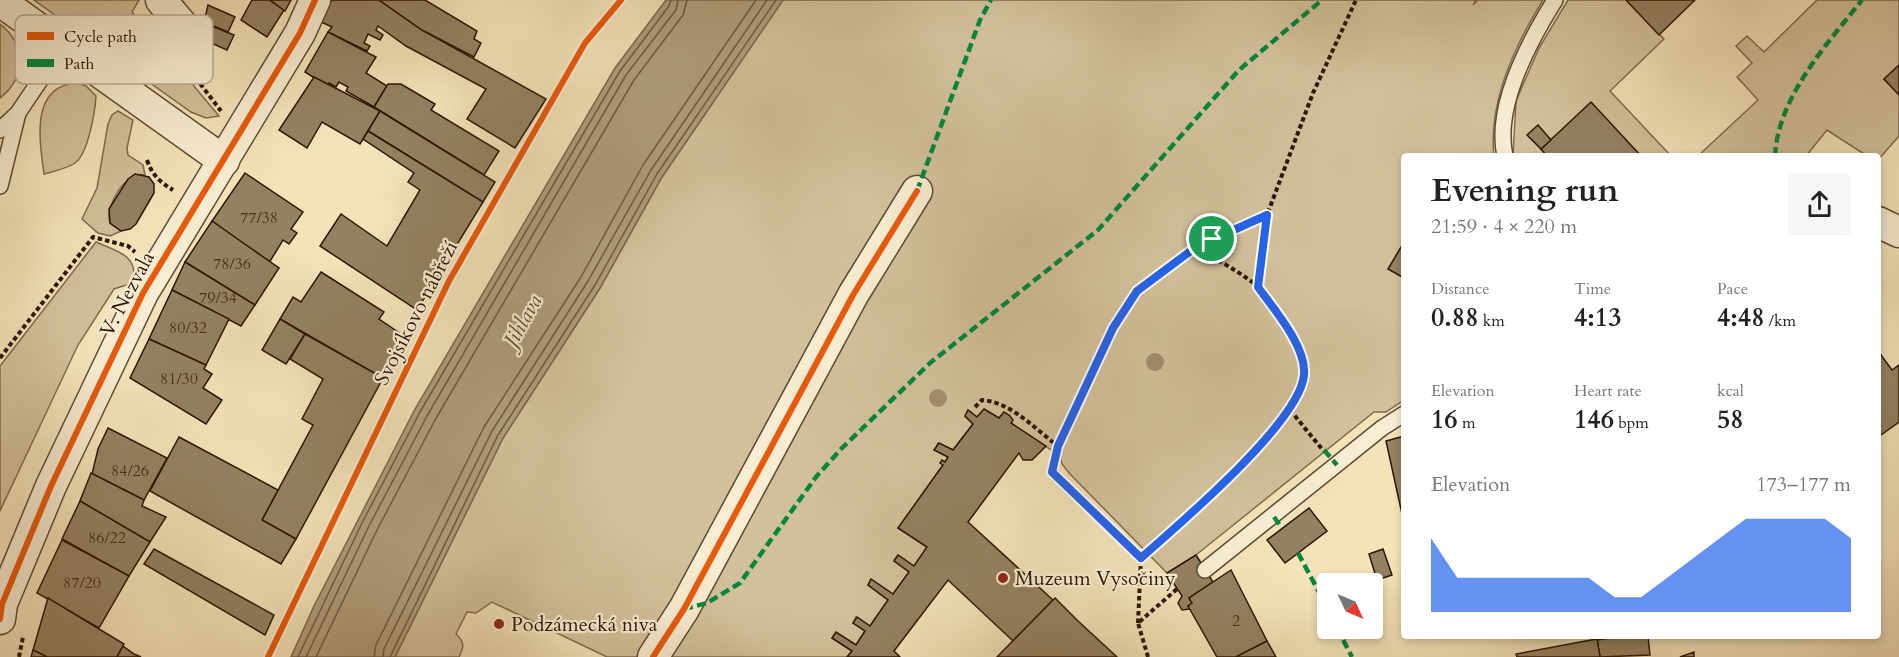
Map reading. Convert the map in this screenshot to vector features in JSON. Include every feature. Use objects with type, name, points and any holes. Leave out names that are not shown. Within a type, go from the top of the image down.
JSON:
[{"type":"street","points":[[161,0],[169,15]]},
{"type":"street","name":"V. Nezvala","points":[[1,609],[51,486],[142,293],[300,33],[315,0]]},
{"type":"street","points":[[0,1],[20,15]]},
{"type":"street","points":[[116,84],[224,161]]},
{"type":"street","points":[[653,657],[684,609],[853,295],[917,191]]},
{"type":"street","points":[[1881,223],[1899,232]]},
{"type":"lane","points":[[1504,153],[1503,145],[1510,93],[1537,29],[1555,0]]},
{"type":"lane","points":[[0,130],[18,113],[37,84]]},
{"type":"lane","points":[[0,119],[18,113]]},
{"type":"lane","points":[[0,186],[18,113]]},
{"type":"lane","points":[[1205,570],[1382,428],[1401,416]]},
{"type":"path","points":[[1258,287],[1267,215],[1313,93],[1356,0]]},
{"type":"path","points":[[207,84],[225,116]]},
{"type":"path","points":[[147,160],[151,172],[159,181],[179,194]]},
{"type":"path","points":[[1141,558],[1052,472],[1058,446],[1113,328],[1137,291],[1196,247],[1267,215]]},
{"type":"path","points":[[0,358],[93,237],[128,246],[141,256]]},
{"type":"path","points":[[1148,657],[1138,623],[1141,558],[1221,487],[1290,410],[1304,375],[1299,349],[1258,287],[1196,247]]},
{"type":"path","points":[[975,406],[982,400],[995,401],[1032,425],[1058,446]]},
{"type":"path","points":[[1290,410],[1324,450]]},
{"type":"path","points":[[1138,623],[1177,589]]},
{"type":"shaded area","points":[[34,0],[139,0],[132,12],[135,15],[55,15]]},
{"type":"shaded area","points":[[783,0],[1476,0],[1473,5],[1478,0],[1543,0],[1514,55],[1499,95],[1493,136],[1494,153],[1401,153],[1401,248],[1389,269],[1401,276],[1401,402],[1386,412],[1374,412],[1196,555],[1167,573],[1069,473],[1062,464],[1060,456],[1011,423],[1009,415],[1004,412],[999,418],[984,409],[977,417],[968,410],[965,416],[973,424],[953,450],[938,443],[935,450],[948,457],[945,462],[942,461],[943,465],[898,528],[927,547],[914,566],[898,555],[894,560],[909,572],[893,594],[871,579],[868,585],[888,600],[870,626],[856,617],[853,623],[865,631],[856,645],[836,633],[832,638],[852,651],[847,657],[607,657],[492,602],[476,613],[467,612],[456,634],[463,645],[459,657],[395,657],[503,438],[600,288],[662,177]]},
{"type":"shaded area","points":[[1568,0],[1626,0],[1664,39],[1610,91],[1668,153],[1638,153],[1591,103],[1541,149],[1544,153],[1513,153],[1516,101],[1539,48]]},
{"type":"shaded area","points":[[1817,0],[1899,0],[1899,65],[1884,79],[1899,95],[1899,136],[1881,157],[1881,153],[1862,153],[1827,130],[1808,153],[1701,153],[1758,100],[1737,77],[1752,63],[1736,46],[1747,36],[1764,52]]},
{"type":"shaded area","points":[[0,24],[15,41],[15,81],[0,98]]},
{"type":"shaded area","points":[[80,84],[86,86],[96,96],[92,122],[80,158],[64,168],[44,174],[41,118],[44,105],[51,94],[62,86]]},
{"type":"shaded area","points":[[152,84],[192,84],[219,116],[206,118],[191,112]]},
{"type":"shaded area","points":[[118,111],[133,120],[127,148],[128,155],[143,165],[145,175],[131,178],[113,199],[109,216],[110,223],[121,231],[110,236],[98,233],[82,219],[97,188],[108,124],[112,115]]},
{"type":"shaded area","points":[[96,242],[119,252],[130,260],[133,266],[133,283],[114,289],[78,345],[0,511],[0,366]]},
{"type":"water","name":"Jihlava","points":[[666,0],[783,0],[662,177],[600,288],[503,438],[395,657],[291,657],[314,606],[415,409],[615,68]]},
{"type":"building","points":[[252,0],[269,0],[284,10],[267,37],[241,20]]},
{"type":"building","points":[[270,0],[291,0],[285,11]]},
{"type":"building","points":[[332,0],[379,0],[422,30],[546,99],[515,148],[467,119],[486,89],[406,46],[378,26],[376,30],[383,35],[380,40],[368,34],[364,43],[370,46],[367,51],[328,32],[332,27],[319,21]]},
{"type":"building","points":[[379,0],[425,0],[477,31],[474,39],[481,43],[474,57],[422,30]]},
{"type":"building","points":[[1626,0],[1695,0],[1659,35]]},
{"type":"building","points":[[208,5],[235,17],[228,32],[213,26],[213,15],[206,15]]},
{"type":"building","points":[[213,27],[234,35],[227,50],[213,44]]},
{"type":"building","points":[[328,32],[376,57],[366,73],[387,86],[374,107],[346,91],[348,87],[339,82],[336,87],[329,83],[327,86],[305,72]]},
{"type":"building","points":[[1899,65],[1899,95],[1884,79]]},
{"type":"building","points":[[314,77],[380,111],[360,144],[322,122],[307,148],[279,130]]},
{"type":"building","points":[[388,84],[401,84],[435,104],[431,110],[499,151],[484,175],[374,107]]},
{"type":"building","points":[[1591,102],[1638,153],[1544,153],[1541,149]]},
{"type":"building","points":[[380,111],[495,182],[483,202],[368,131]]},
{"type":"building","points":[[1538,125],[1551,140],[1541,149],[1527,135]]},
{"type":"building","points":[[368,131],[483,202],[417,310],[320,246],[341,214],[387,246],[420,190],[408,182],[414,173],[363,139]]},
{"type":"building","points":[[245,173],[303,212],[291,229],[297,233],[289,244],[283,240],[269,263],[212,221]]},
{"type":"building","points":[[135,174],[149,177],[154,184],[154,193],[136,224],[130,229],[121,231],[110,223],[109,209],[128,179]]},
{"type":"building","points":[[212,221],[279,268],[255,305],[185,262]]},
{"type":"building","points":[[1401,247],[1401,276],[1388,269]]},
{"type":"building","points":[[185,262],[255,305],[241,326],[172,290]]},
{"type":"building","points":[[321,272],[384,312],[379,319],[404,336],[383,378],[280,319],[293,297],[301,302]]},
{"type":"building","points":[[172,290],[229,319],[206,365],[149,339]]},
{"type":"building","points":[[280,319],[305,334],[286,364],[262,350]]},
{"type":"building","points":[[305,334],[383,378],[296,539],[262,520],[313,425],[302,419],[323,379],[290,359]]},
{"type":"building","points":[[149,339],[206,365],[204,369],[212,374],[203,388],[222,400],[206,424],[130,378]]},
{"type":"building","points":[[1881,355],[1892,370],[1899,365],[1899,422],[1881,435]]},
{"type":"building","points":[[984,409],[999,418],[1004,412],[1013,420],[1011,423],[1046,446],[1032,460],[1023,460],[1019,453],[968,522],[1053,600],[1013,641],[948,580],[894,651],[900,657],[847,657],[852,651],[832,638],[836,632],[856,645],[865,631],[853,623],[857,617],[870,626],[888,600],[868,585],[871,579],[893,594],[909,572],[894,561],[898,555],[914,566],[927,547],[898,528],[943,465],[940,463],[942,460],[945,462],[948,457],[934,450],[939,443],[953,450],[973,424],[965,416],[968,410],[977,417]]},
{"type":"building","points":[[108,428],[167,458],[144,500],[92,474],[98,449]]},
{"type":"building","points":[[179,437],[278,490],[262,520],[296,539],[281,564],[150,491]]},
{"type":"building","points":[[1401,437],[1401,509],[1386,441]]},
{"type":"building","points":[[91,473],[144,500],[142,506],[166,517],[150,542],[80,501]]},
{"type":"building","points":[[80,501],[150,542],[129,576],[62,539]]},
{"type":"building","points":[[1309,508],[1327,531],[1285,563],[1267,540]]},
{"type":"building","points":[[62,540],[129,576],[99,628],[37,593]]},
{"type":"building","points":[[154,549],[274,615],[265,635],[144,564]]},
{"type":"building","points":[[1383,549],[1392,575],[1383,578],[1383,573],[1375,573],[1369,554]]},
{"type":"building","points":[[1196,555],[1213,582],[1189,598],[1192,603],[1188,606],[1190,609],[1182,610],[1178,603],[1182,596],[1167,573]]},
{"type":"building","points":[[1231,570],[1267,641],[1236,657],[1217,657],[1188,606],[1192,603],[1189,598]]},
{"type":"building","points":[[48,598],[124,644],[117,657],[47,657],[33,650]]},
{"type":"building","points":[[1055,598],[1078,621],[1117,657],[997,657]]},
{"type":"building","points":[[1597,639],[1600,657],[1517,657],[1516,654]]},
{"type":"building","points":[[1648,639],[1650,655],[1600,657],[1597,640]]},
{"type":"building","points":[[1267,641],[1276,657],[1236,657]]},
{"type":"building","points":[[123,646],[134,654],[141,657],[117,657]]},
{"type":"building","points":[[33,650],[47,657],[31,657]]},
{"type":"building","points":[[1694,652],[1694,657],[1680,657]]},
{"type":"marked path","points":[[917,191],[980,20],[991,0]]},
{"type":"marked path","points":[[684,609],[707,603],[740,583],[816,477],[841,449],[930,363],[1098,230],[1239,70],[1322,0]]},
{"type":"marked path","points":[[1775,153],[1778,134],[1785,113],[1806,72],[1862,0]]},
{"type":"marked path","points":[[1324,450],[1337,465]]},
{"type":"marked path","points":[[1274,517],[1282,528]]},
{"type":"marked path","points":[[1298,553],[1317,588]]},
{"type":"marked path","points":[[1343,639],[1352,657]]},
{"type":"cycle path","points":[[0,619],[2,604],[51,486],[143,293],[300,33],[315,0]]},
{"type":"cycle path","name":"Svojsíkovo nábřeží","points":[[268,657],[449,281],[585,43],[621,0]]},
{"type":"cycle path","points":[[653,657],[684,609],[853,295],[917,191]]},
{"type":"place","name":"Muzeum Vysočiny","points":[[1003,578]]},
{"type":"place","name":"Podzámecká niva","points":[[499,624]]},
{"type":"route","points":[[1267,215],[1258,287],[1299,349],[1304,375],[1290,410],[1221,487],[1141,558],[1052,472],[1058,446],[1113,328],[1137,291],[1159,272],[1212,239],[1267,215]]}]
